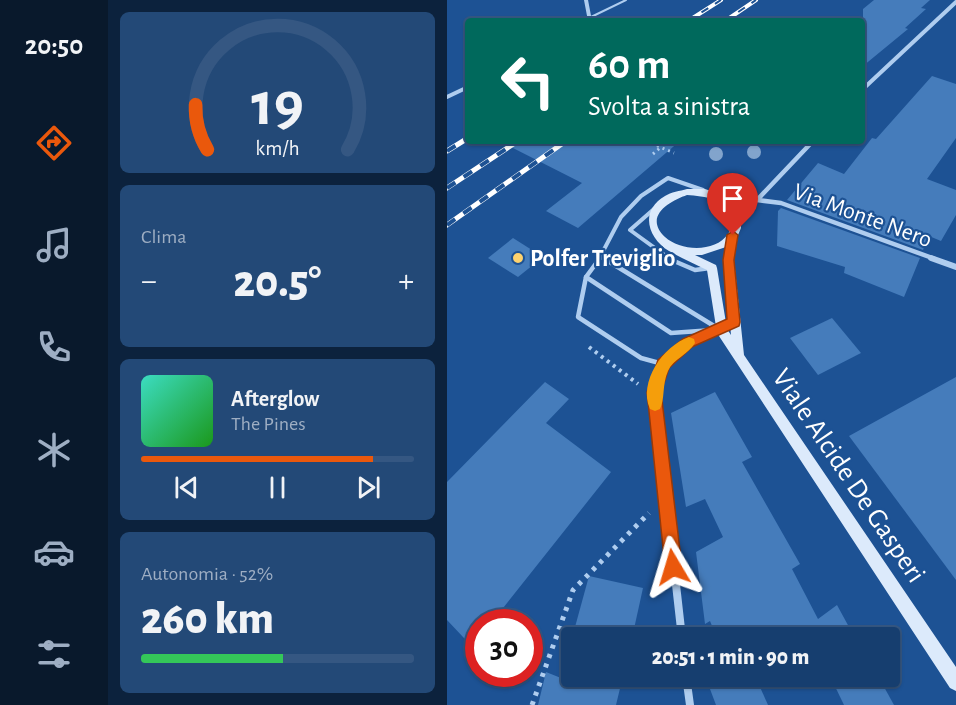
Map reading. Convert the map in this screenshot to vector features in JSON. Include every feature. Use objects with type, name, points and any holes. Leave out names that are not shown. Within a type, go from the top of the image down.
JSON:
[{"type":"street","points":[[586,0],[590,18]]},
{"type":"street","points":[[865,87],[956,2]]},
{"type":"street","points":[[447,97],[465,88]]},
{"type":"street","points":[[733,208],[757,200],[810,144]]},
{"type":"street","points":[[671,247],[687,252],[705,251],[720,246],[733,235],[737,222],[733,208],[714,194],[698,191],[681,193],[659,205],[652,216],[652,226],[660,240],[671,247],[712,268]]},
{"type":"street","name":"Via Monte Nero","points":[[757,200],[781,203],[956,267]]},
{"type":"street","name":"Viale Alcide De Gasperi","points":[[733,235],[729,260],[739,358]]},
{"type":"street","name":"Viale Alcide De Gasperi","points":[[712,268],[721,330],[956,682]]},
{"type":"street","points":[[681,627],[654,392],[663,364],[688,343],[721,330],[734,322]]},
{"type":"street","points":[[688,687],[690,705]]},
{"type":"lane","points":[[592,18],[626,0]]},
{"type":"lane","points":[[663,364],[641,358],[578,317],[586,277],[601,257],[621,216],[641,196],[668,178],[714,194]]},
{"type":"lane","points":[[659,205],[630,230],[667,258],[695,270],[712,268]]},
{"type":"lane","points":[[601,257],[721,330]]},
{"type":"lane","points":[[586,277],[671,333],[721,330]]},
{"type":"path","points":[[654,144],[674,153]]},
{"type":"path","points":[[653,154],[661,147]]},
{"type":"path","points":[[583,343],[642,387]]},
{"type":"path","points":[[532,705],[573,590],[665,497]]},
{"type":"building","points":[[874,0],[930,0],[921,8],[926,9],[905,28],[908,29],[865,64],[863,9]]},
{"type":"building","points":[[932,76],[956,84],[956,138],[927,179],[956,190],[956,215],[941,241],[929,236],[923,250],[787,200],[818,163],[844,174],[872,138],[876,139]]},
{"type":"building","points":[[505,144],[676,144],[578,228],[546,211],[582,183]]},
{"type":"building","points":[[781,208],[920,258],[904,297],[844,273],[845,267],[777,246],[778,211]]},
{"type":"building","points":[[513,238],[543,257],[518,277],[488,258]]},
{"type":"building","points":[[832,318],[861,353],[818,375],[790,338]]},
{"type":"building","points":[[956,377],[956,580],[849,436]]},
{"type":"building","points":[[545,382],[569,399],[546,423],[611,472],[502,609],[465,609],[465,639],[447,620],[447,482]]},
{"type":"building","points":[[715,392],[752,457],[742,462],[800,564],[792,569],[818,619],[837,605],[849,627],[712,627],[710,621],[705,624],[696,552],[723,537],[705,499],[686,507],[671,413]]},
{"type":"building","points":[[589,576],[643,588],[634,627],[575,627]]},
{"type":"building","points":[[546,672],[561,678],[561,687],[620,687],[616,705],[538,705]]},
{"type":"building","points":[[713,687],[760,687],[768,705],[716,705],[710,689]]},
{"type":"building","points":[[835,687],[884,687],[894,705],[844,705]]},
{"type":"railway","points":[[693,18],[721,0]]},
{"type":"railway","points":[[729,18],[756,0]]},
{"type":"railway","points":[[447,151],[465,140]]},
{"type":"railway","points":[[447,188],[513,144]]},
{"type":"railway","points":[[447,225],[562,144]]},
{"type":"slow traffic","points":[[655,404],[654,392],[663,364],[689,343]]},
{"type":"place","name":"Polfer Treviglio","points":[[518,258]]},
{"type":"route","points":[[673,567],[654,392],[663,364],[688,343],[721,330],[734,322],[729,260],[733,235]]}]
